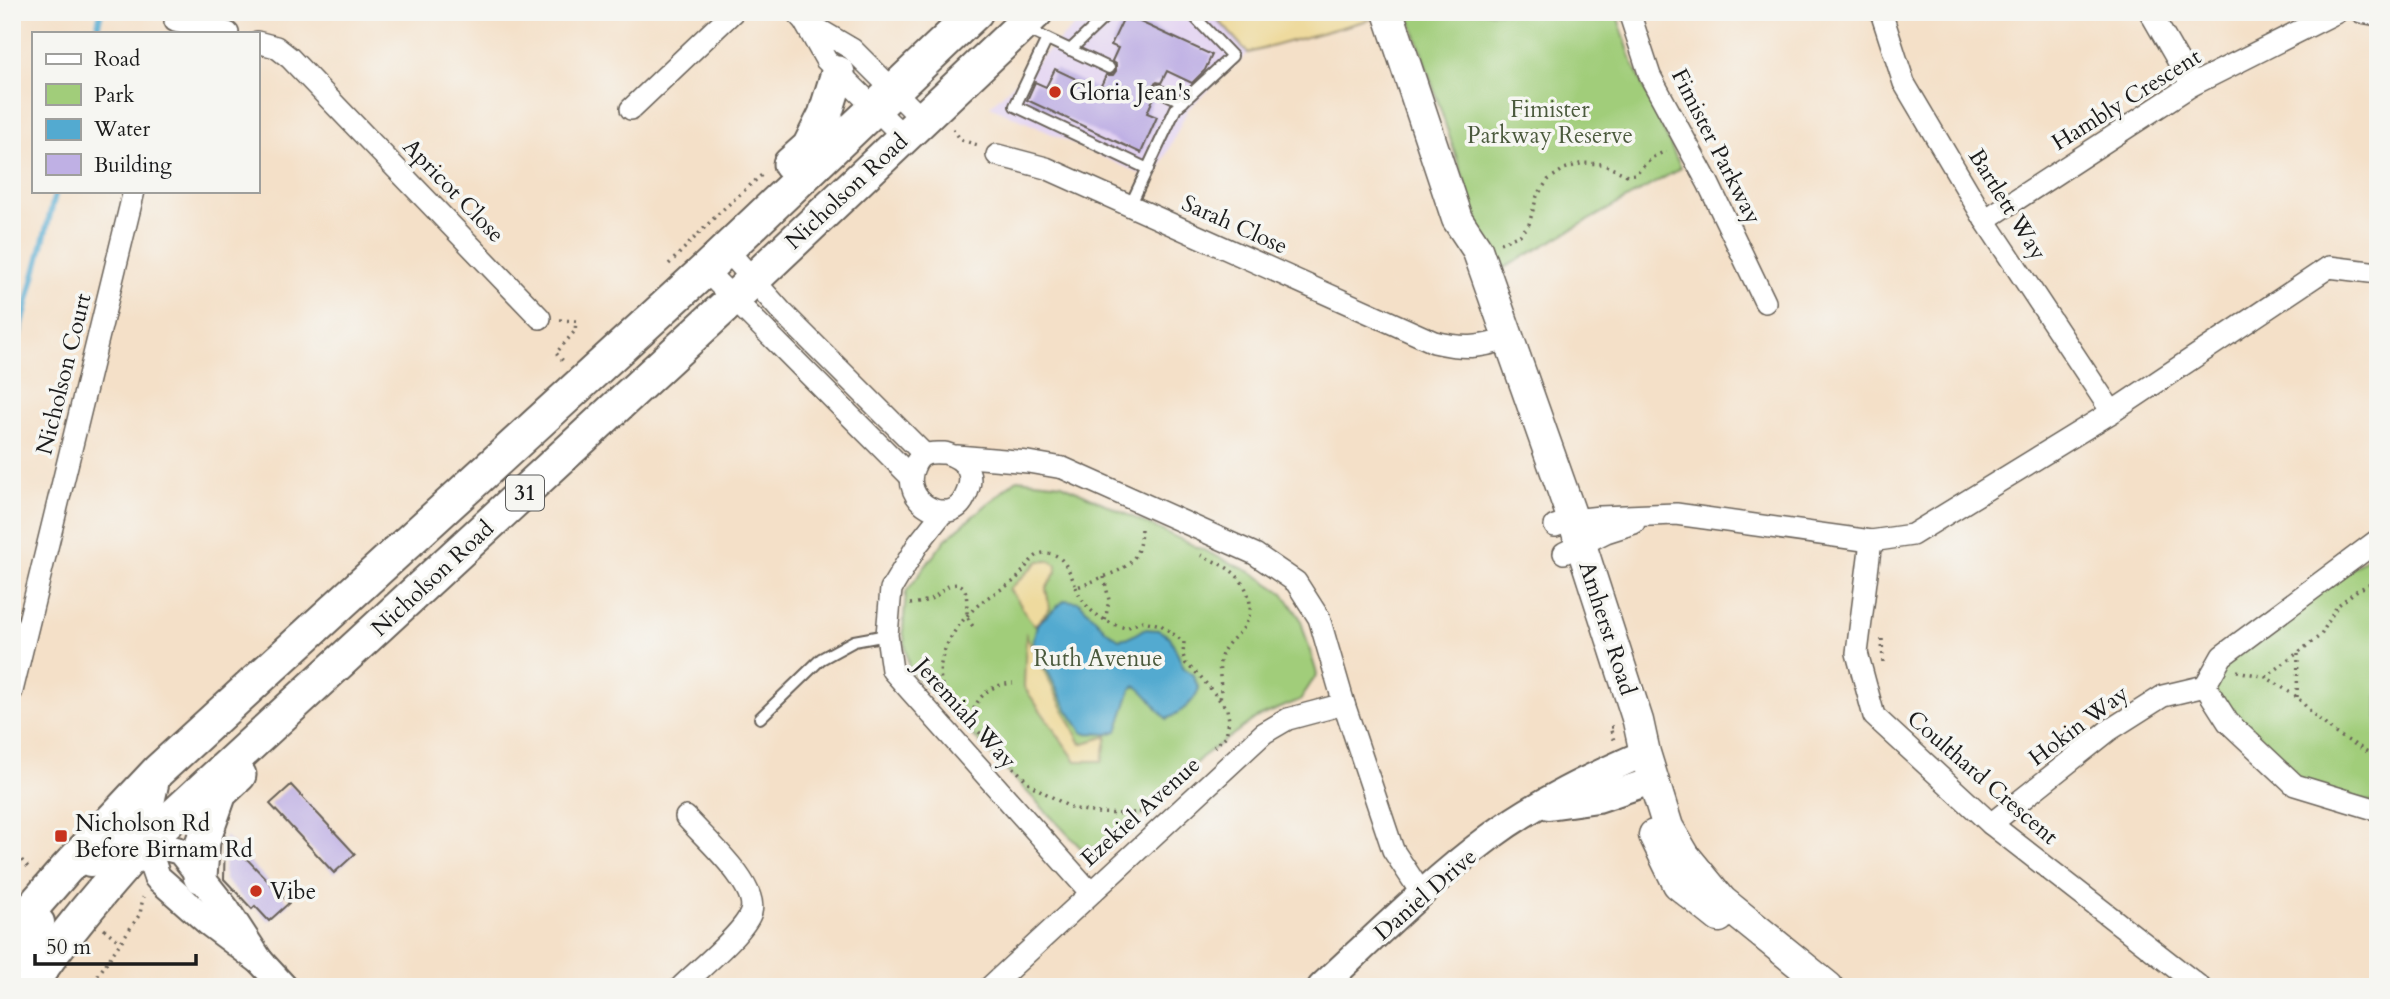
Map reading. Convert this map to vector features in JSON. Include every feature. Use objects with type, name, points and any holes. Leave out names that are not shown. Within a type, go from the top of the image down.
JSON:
[{"type":"main road","name":"Nicholson Road","points":[[12,936],[66,869],[158,771],[716,260],[976,12]]},
{"type":"main road","name":"Amherst Road","points":[[1388,12],[1457,219],[1460,252],[1498,342],[1568,536],[1623,726],[1642,770],[1668,827],[1685,856],[1722,901],[1828,987]]},
{"type":"main road","name":"Nicholson Road","points":[[29,987],[50,955],[145,842],[743,289],[1034,26]]},
{"type":"main road","points":[[716,260],[737,210],[809,147],[825,115],[838,73]]},
{"type":"main road","points":[[200,876],[203,841],[220,793],[451,579],[464,549]]},
{"type":"main road","name":"Amherst Road","points":[[1642,770],[1654,836],[1678,884],[1805,987]]},
{"type":"street","points":[[631,108],[733,12]]},
{"type":"street","name":"Fimister Parkway","points":[[1629,12],[1650,76],[1765,302]]},
{"type":"street","name":"Bartlett Way","points":[[1881,12],[1904,83],[1985,220],[2112,412]]},
{"type":"street","points":[[2150,12],[2192,85]]},
{"type":"street","name":"Hambly Crescent","points":[[1985,220],[2192,85],[2337,12]]},
{"type":"street","points":[[2361,12],[2378,15]]},
{"type":"street","points":[[800,16],[852,49],[885,100]]},
{"type":"street","points":[[800,16],[826,60],[838,73],[925,127]]},
{"type":"street","points":[[175,22],[223,32]]},
{"type":"street","name":"Apricot Close","points":[[259,43],[276,47],[290,58],[540,318]]},
{"type":"street","name":"Sarah Close","points":[[997,155],[1046,168],[1434,342],[1460,348],[1498,342]]},
{"type":"street","name":"Nicholson Court","points":[[12,691],[134,192]]},
{"type":"street","points":[[716,260],[910,476],[913,489],[921,503],[931,510],[944,511],[963,502],[971,484],[969,470],[957,456]]},
{"type":"street","points":[[716,260],[743,289],[781,311],[924,454]]},
{"type":"street","points":[[1568,536],[1600,517],[1676,514],[1871,541],[1912,535],[2112,412],[2329,267],[2378,273]]},
{"type":"street","points":[[910,476],[916,462],[924,454],[945,453],[1063,468],[1255,554],[1296,582],[1319,618],[1344,704],[1393,850],[1422,894]]},
{"type":"street","points":[[971,484],[1015,461]]},
{"type":"street","name":"Jeremiah Way","points":[[918,544],[921,503]]},
{"type":"street","name":"Jeremiah Way","points":[[944,511],[918,544],[891,589],[887,635],[892,670],[1090,892]]},
{"type":"street","points":[[2378,540],[2222,656],[2205,686],[2228,722],[2295,785],[2378,808]]},
{"type":"street","name":"Coulthard Crescent","points":[[1871,541],[1857,653],[1874,716],[1992,824],[2200,987]]},
{"type":"street","name":"Hokin Way","points":[[1992,824],[2108,731],[2163,696],[2205,686]]},
{"type":"street","name":"Ezekiel Avenue","points":[[990,987],[1264,733],[1288,719],[1344,704]]},
{"type":"street","name":"Daniel Drive","points":[[1321,987],[1422,894],[1490,837],[1534,809],[1598,799],[1642,770]]},
{"type":"street","points":[[158,771],[145,842],[157,877],[208,922],[260,961]]},
{"type":"street","points":[[681,987],[742,927],[752,909],[751,896],[742,879],[686,817]]},
{"type":"street","points":[[12,962],[52,908],[107,844],[125,839],[180,851],[226,909],[260,961],[284,987]]},
{"type":"lane","points":[[1070,50],[1110,12]]},
{"type":"lane","points":[[1130,206],[1176,108],[1232,56],[1190,12]]},
{"type":"lane","points":[[1109,68],[1070,50],[1034,26],[1015,106],[1148,169]]},
{"type":"lane","points":[[1158,90],[1183,102]]},
{"type":"lane","points":[[760,718],[821,659],[854,641],[887,635]]},
{"type":"path","points":[[925,127],[975,143],[997,155]]},
{"type":"path","points":[[1497,244],[1520,235],[1529,224],[1537,196],[1548,180],[1564,169],[1583,163],[1602,164],[1627,175],[1634,174],[1653,157],[1685,142]]},
{"type":"path","points":[[540,318],[576,321],[575,331],[556,353],[570,368]]},
{"type":"path","points":[[1132,524],[1152,533]]},
{"type":"path","points":[[1076,587],[1116,573],[1134,559],[1140,549],[1141,528]]},
{"type":"path","points":[[955,706],[941,688],[940,659],[951,637],[986,598],[1016,579],[1039,554],[1048,552],[1065,562],[1083,602],[1097,616],[1126,628],[1143,621],[1161,625],[1184,642],[1183,655],[1186,664],[1193,668],[1227,709],[1229,720],[1226,736],[1212,750]]},
{"type":"path","points":[[1194,552],[1231,570],[1251,599],[1250,618],[1230,640],[1221,657],[1220,700]]},
{"type":"path","points":[[1104,577],[1109,600],[1105,621]]},
{"type":"path","points":[[2266,677],[2321,635],[2337,606],[2356,591],[2378,580]]},
{"type":"path","points":[[890,601],[922,603],[954,584],[962,586],[967,593],[968,617],[974,628]]},
{"type":"path","points":[[1882,632],[1884,667]]},
{"type":"path","points":[[2297,696],[2298,653]]},
{"type":"path","points":[[2218,664],[2224,668],[2266,677],[2297,696],[2313,715],[2335,733],[2378,758]]},
{"type":"path","points":[[969,722],[975,704],[985,693],[994,687],[1013,683]]},
{"type":"path","points":[[962,714],[1031,785],[1071,808],[1124,814],[1148,812],[1157,803]]},
{"type":"path","points":[[12,850],[36,874]]},
{"type":"path","points":[[90,987],[139,914],[143,895]]},
{"type":"shaded area","points":[[1089,12],[1211,12],[1248,53],[1188,109],[1154,180],[990,106]]},
{"type":"green space","name":"Fimister Parkway Reserve","points":[[1408,12],[1616,12],[1633,64],[1681,168],[1495,273]]},
{"type":"green space","name":"Ruth Avenue","points":[[1017,479],[1062,484],[1253,573],[1283,593],[1300,618],[1317,674],[1300,700],[1256,718],[1202,757],[1108,848],[1081,848],[909,669],[903,630],[906,592],[946,539]]},
{"type":"green space","points":[[2378,550],[2378,804],[2296,783],[2229,721],[2211,686],[2224,659]]},
{"type":"sand","points":[[1211,12],[1373,12],[1375,18],[1248,53]]},
{"type":"sand","points":[[1039,561],[1050,561],[1057,565],[1046,589],[1050,609],[1035,625],[1009,590]]},
{"type":"sand","points":[[1026,635],[1081,744],[1107,736],[1102,761],[1076,761],[1024,687]]},
{"type":"water","points":[[1065,600],[1079,602],[1107,631],[1119,639],[1130,637],[1144,629],[1158,630],[1170,637],[1184,668],[1193,675],[1199,689],[1190,703],[1167,719],[1136,686],[1131,689],[1117,731],[1108,734],[1083,733],[1067,709],[1033,643],[1037,624]]},
{"type":"building","points":[[1125,15],[1212,55],[1205,70],[1192,83],[1167,71],[1161,83],[1157,82],[1151,86],[1150,91],[1154,97],[1147,113],[1157,117],[1141,153],[1027,100],[1035,82],[1046,87],[1055,69],[1099,90],[1106,75],[1113,75],[1116,71],[1116,64],[1112,61],[1118,48],[1111,45]]},
{"type":"building","points":[[291,785],[355,854],[334,873],[270,804]]},
{"type":"building","name":"Vibe","points":[[225,836],[289,903],[269,921],[255,906],[252,909],[224,879]]},
{"type":"waterway","points":[[96,32],[101,12]]},
{"type":"waterway","points":[[12,363],[56,192]]},
{"type":"place","name":"Gloria Jean's","points":[[1055,92]]},
{"type":"place","name":"Nicholson Rd Before Birnam Rd","points":[[61,836]]},
{"type":"place","name":"Vibe","points":[[256,891]]}]
